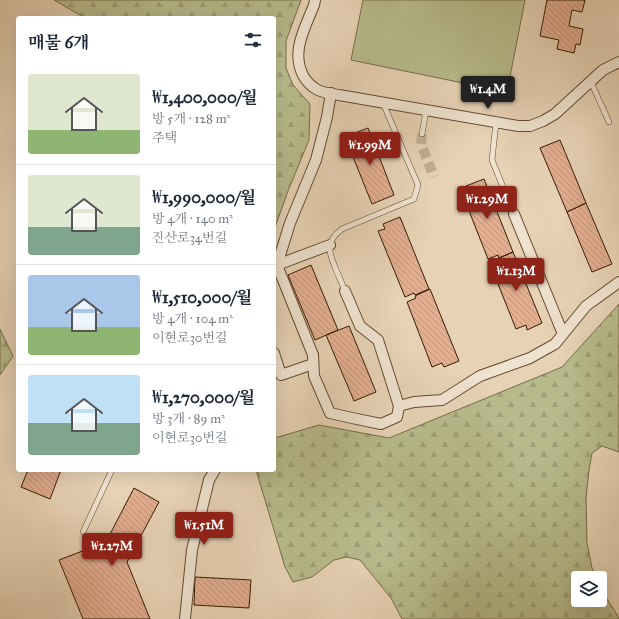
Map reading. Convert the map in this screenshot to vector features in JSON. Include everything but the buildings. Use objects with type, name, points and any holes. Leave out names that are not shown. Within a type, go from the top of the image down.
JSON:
[{"type":"street","points":[[314,0],[314,5],[299,46],[298,58],[301,71],[308,82],[317,90],[335,94],[518,126],[530,126],[555,114],[603,70],[619,62]]},
{"type":"street","points":[[335,94],[327,117],[316,160],[290,223],[277,271],[313,354],[314,376],[330,413],[381,424],[397,417],[400,406],[378,340],[360,326],[345,291]]},
{"type":"street","points":[[514,214],[563,334]]},
{"type":"street","points":[[277,271],[330,245]]},
{"type":"street","points":[[400,406],[414,402],[442,400],[480,376],[530,358],[555,344],[586,306],[619,282]]},
{"type":"street","points":[[276,359],[281,375],[313,364]]},
{"type":"street","points":[[185,619],[192,550],[209,480],[214,472]]},
{"type":"lane","points":[[591,82],[609,122]]},
{"type":"lane","points":[[345,291],[329,249],[335,234],[342,229],[414,199],[418,185],[384,103]]},
{"type":"lane","points":[[422,134],[426,110]]},
{"type":"lane","points":[[496,122],[492,160],[514,214]]},
{"type":"lane","points":[[82,532],[111,472]]},
{"type":"green space","points":[[54,0],[301,0],[286,41],[286,68],[293,85],[310,104],[309,140],[276,224],[276,16],[82,16]]},
{"type":"green space","points":[[363,0],[525,0],[507,92],[351,60]]},
{"type":"green space","points":[[619,304],[619,452],[602,446],[592,453],[586,498],[587,543],[594,571],[571,571],[571,607],[607,607],[607,599],[619,619],[402,619],[391,598],[360,560],[347,557],[334,560],[312,577],[293,582],[285,567],[257,472],[276,472],[276,438],[319,425],[389,438],[562,367]]},
{"type":"green space","points":[[0,329],[13,356],[0,375]]},
{"type":"tunnel","points":[[422,134],[421,144],[434,177]]}]
